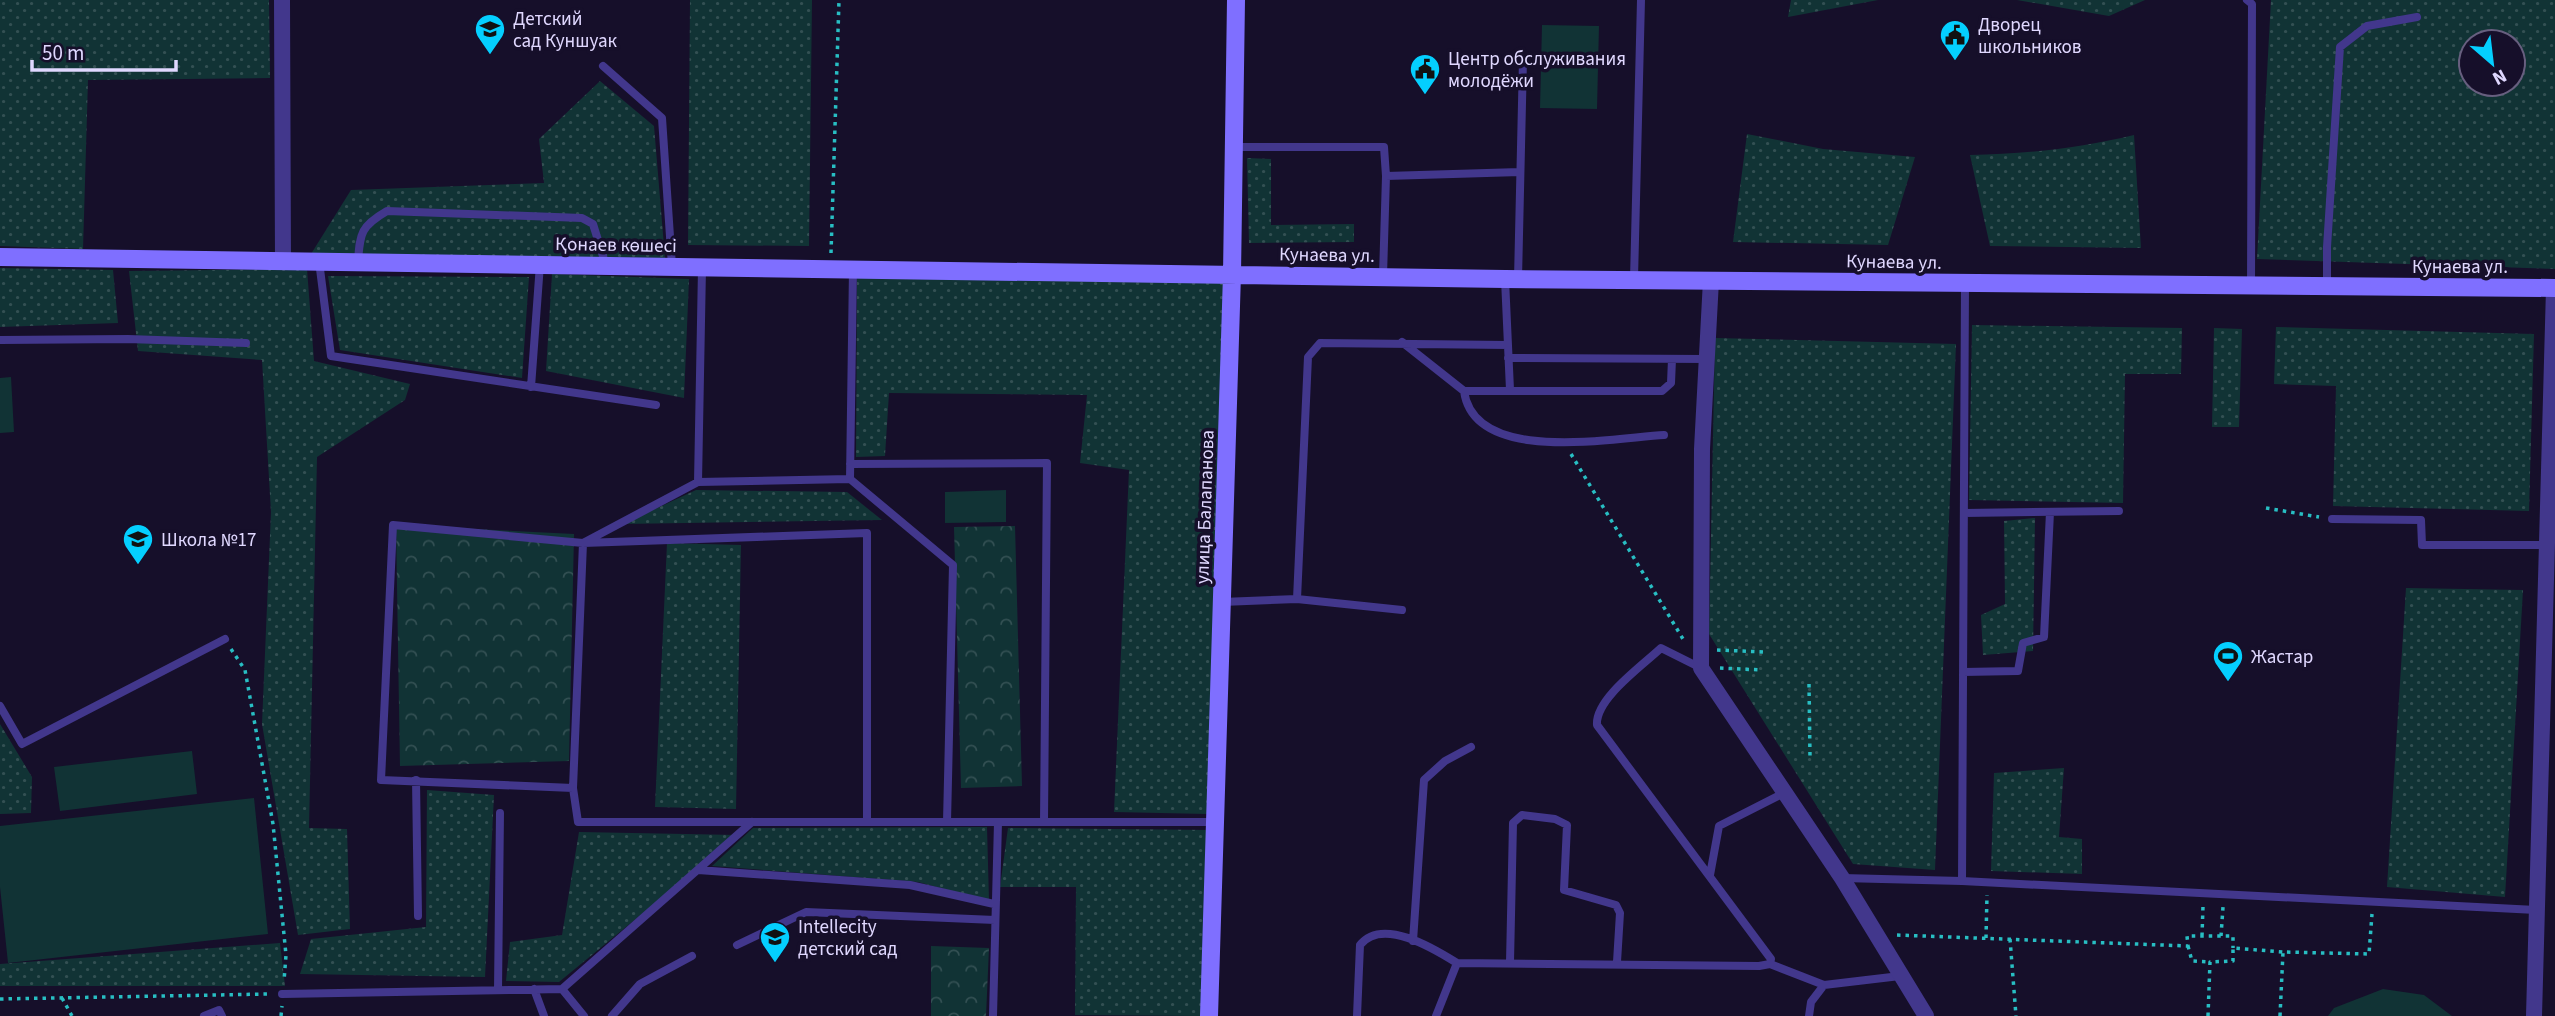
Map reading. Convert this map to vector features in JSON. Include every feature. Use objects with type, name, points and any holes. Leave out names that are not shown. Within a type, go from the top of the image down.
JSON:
[{"type":"street","points":[[282,0],[283,261]]},
{"type":"street","name":"улица Балапанова","points":[[1209,1016],[1232,274],[1236,0]]},
{"type":"street","name":"Қонаев көшесі","points":[[0,257],[1232,274]]},
{"type":"street","name":"Кунаева ул.","points":[[1232,274],[2555,288]]},
{"type":"street","points":[[1711,281],[1702,449],[1701,668],[1842,878],[1926,1016]]},
{"type":"street","points":[[2534,1016],[2555,288]]},
{"type":"lane","points":[[1634,279],[1641,0]]},
{"type":"lane","points":[[2248,0],[2252,4],[2252,286]]},
{"type":"lane","points":[[2327,287],[2326,247],[2340,47],[2367,26],[2417,17]]},
{"type":"lane","points":[[1510,390],[1507,345],[1520,172],[1523,59]]},
{"type":"lane","points":[[603,66],[662,118],[672,266]]},
{"type":"lane","points":[[1234,147],[1384,146],[1386,176],[1383,276]]},
{"type":"lane","points":[[1386,176],[1520,172]]},
{"type":"lane","points":[[358,262],[360,233],[372,219],[387,211],[582,218],[593,224],[606,267]]},
{"type":"lane","points":[[319,261],[331,356],[656,405]]},
{"type":"lane","points":[[531,387],[540,264]]},
{"type":"lane","points":[[698,482],[702,266]]},
{"type":"lane","points":[[850,479],[853,268]]},
{"type":"lane","points":[[1962,881],[1965,283]]},
{"type":"lane","points":[[0,340],[128,339],[246,343]]},
{"type":"lane","points":[[1402,342],[1464,391],[1471,413],[1494,431],[1535,443],[1664,435]]},
{"type":"lane","points":[[1297,599],[1308,356],[1321,343],[1507,345]]},
{"type":"lane","points":[[1508,358],[1707,359]]},
{"type":"lane","points":[[1464,391],[1662,391],[1671,383],[1672,359]]},
{"type":"lane","points":[[850,464],[1047,463],[1044,822]]},
{"type":"lane","points":[[583,543],[698,482],[850,479],[953,565],[947,822]]},
{"type":"lane","points":[[1964,513],[2119,511]]},
{"type":"lane","points":[[1963,671],[2018,671],[2022,643],[2044,637],[2050,512]]},
{"type":"lane","points":[[2332,519],[2421,520],[2421,545],[2546,545]]},
{"type":"lane","points":[[573,788],[381,780],[393,525],[583,543],[867,533],[867,822]]},
{"type":"lane","points":[[583,543],[573,788],[578,822],[1215,822]]},
{"type":"lane","points":[[1222,602],[1297,599],[1402,610]]},
{"type":"lane","points":[[0,706],[22,744],[225,639]]},
{"type":"lane","points":[[1701,668],[1661,648],[1603,703],[1596,714],[1597,725],[1771,959],[1770,964]]},
{"type":"lane","points":[[1413,941],[1423,780],[1445,761],[1471,747]]},
{"type":"lane","points":[[416,780],[418,916]]},
{"type":"lane","points":[[1710,875],[1719,826],[1784,793]]},
{"type":"lane","points":[[498,990],[500,813]]},
{"type":"lane","points":[[1510,962],[1513,823],[1522,815],[1555,819],[1567,825],[1564,890],[1616,905],[1620,913],[1617,962]]},
{"type":"lane","points":[[282,994],[562,989],[752,822]]},
{"type":"lane","points":[[993,1016],[993,904],[998,822]]},
{"type":"lane","points":[[698,870],[910,886],[993,904]]},
{"type":"lane","points":[[1842,878],[1988,882],[2536,910]]},
{"type":"lane","points":[[737,944],[806,912],[995,920]]},
{"type":"lane","points":[[1357,1016],[1360,944],[1367,936],[1375,933],[1429,945],[1457,962],[1770,964],[1824,985],[1901,976]]},
{"type":"lane","points":[[612,1016],[639,984],[692,956]]},
{"type":"lane","points":[[1436,1016],[1457,962]]},
{"type":"lane","points":[[1809,1016],[1811,1002],[1824,985]]},
{"type":"lane","points":[[534,989],[544,1016]]},
{"type":"lane","points":[[562,989],[584,1016]]},
{"type":"lane","points":[[204,1016],[219,1010],[222,1016]]},
{"type":"path","points":[[830,268],[839,0]]},
{"type":"path","points":[[1564,443],[1701,668],[1762,670]]},
{"type":"path","points":[[2266,508],[2332,519]]},
{"type":"path","points":[[0,999],[282,994],[286,955],[273,824],[245,670],[225,639]]},
{"type":"path","points":[[1701,649],[1763,652]]},
{"type":"path","points":[[1809,684],[1810,757]]},
{"type":"path","points":[[1986,938],[1988,882]]},
{"type":"path","points":[[2202,936],[2204,893]]},
{"type":"path","points":[[2221,936],[2224,894]]},
{"type":"path","points":[[2233,947],[2283,952],[2369,954],[2374,902]]},
{"type":"path","points":[[1876,934],[2188,946]]},
{"type":"path","points":[[2187,936],[2221,936],[2233,936],[2233,961],[2192,961],[2187,936]]},
{"type":"path","points":[[2010,939],[2016,1016]]},
{"type":"path","points":[[2280,1016],[2283,952]]},
{"type":"path","points":[[2208,1016],[2210,962]]},
{"type":"path","points":[[62,998],[72,1016]]},
{"type":"green space","points":[[0,0],[269,0],[270,78],[88,80],[83,249],[0,246]]},
{"type":"green space","points":[[690,0],[812,0],[809,246],[688,245]]},
{"type":"green space","points":[[1791,0],[1878,0],[1788,17]]},
{"type":"green space","points":[[2017,0],[2145,0],[2109,16]]},
{"type":"green space","points":[[2271,0],[2555,0],[2555,269],[2257,259]]},
{"type":"green space","points":[[1542,25],[1599,26],[1597,109],[1540,108]]},
{"type":"green space","points":[[600,81],[654,126],[665,258],[311,254],[351,190],[544,183],[539,139]]},
{"type":"green space","points":[[1747,134],[1823,149],[1915,157],[1888,245],[1733,242]]},
{"type":"green space","points":[[2134,135],[2141,248],[1990,246],[1970,155],[2053,149]]},
{"type":"green space","points":[[1247,158],[1271,159],[1271,225],[1354,224],[1354,242],[1249,243]]},
{"type":"green space","points":[[0,268],[113,270],[118,323],[0,327]]},
{"type":"green space","points":[[307,269],[314,361],[410,384],[405,400],[317,457],[309,828],[347,829],[350,929],[298,935],[262,724],[271,512],[262,360],[138,351],[129,271]]},
{"type":"green space","points":[[552,274],[689,279],[684,398],[546,371]]},
{"type":"green space","points":[[857,274],[1227,282],[1208,814],[1114,812],[1129,470],[1080,463],[1087,395],[889,393],[885,456],[856,457]]},
{"type":"green space","points":[[328,276],[529,277],[522,378],[340,350]]},
{"type":"green space","points":[[1972,325],[2182,328],[2181,374],[2125,374],[2123,503],[1969,500]]},
{"type":"green space","points":[[2276,327],[2534,334],[2529,511],[2333,506],[2336,386],[2274,384]]},
{"type":"green space","points":[[2214,328],[2242,329],[2239,427],[2212,427]]},
{"type":"green space","points":[[1715,338],[1956,344],[1935,870],[1853,864],[1709,634]]},
{"type":"green space","points":[[11,377],[14,432],[0,433],[0,378]]},
{"type":"green space","points":[[696,490],[847,492],[882,520],[623,524]]},
{"type":"green space","points":[[1006,490],[1006,522],[945,523],[945,492]]},
{"type":"green space","points":[[2035,518],[2033,651],[1983,655],[1981,615],[2005,604],[2004,521]]},
{"type":"green space","points":[[396,525],[574,534],[569,761],[400,766]]},
{"type":"green space","points":[[1015,526],[1022,786],[961,788],[954,527]]},
{"type":"green space","points":[[667,543],[741,545],[736,809],[655,807]]},
{"type":"green space","points":[[2406,588],[2523,590],[2505,897],[2387,887]]},
{"type":"green space","points":[[0,724],[32,777],[31,813],[0,814]]},
{"type":"green space","points":[[192,751],[197,794],[60,811],[54,767]]},
{"type":"green space","points":[[2064,768],[2059,837],[2082,839],[2082,874],[1991,871],[1994,773]]},
{"type":"green space","points":[[427,790],[494,795],[485,977],[300,974],[311,939],[426,927]]},
{"type":"green space","points":[[254,798],[268,934],[8,963],[0,887],[0,826]]},
{"type":"green space","points":[[987,827],[989,901],[918,882],[712,866],[753,828]]},
{"type":"green space","points":[[1008,828],[1211,830],[1203,1016],[1075,1015],[1076,887],[1000,887]]},
{"type":"green space","points":[[579,832],[738,835],[559,982],[506,981],[510,942],[562,935]]},
{"type":"green space","points":[[280,943],[285,986],[0,986],[0,964]]},
{"type":"green space","points":[[931,946],[989,948],[986,1016],[931,1016]]},
{"type":"green space","points":[[2383,989],[2424,995],[2452,1016],[2328,1016],[2334,1008]]},
{"type":"place","name":"Детский сад Куншуак","points":[[490,56]]},
{"type":"place","name":"Дворец школьников","points":[[1955,62]]},
{"type":"place","name":"Центр обслуживания молодёжи","points":[[1425,96]]},
{"type":"place","name":"Школа №17","points":[[138,566]]},
{"type":"place","name":"Жастар","points":[[2228,683]]},
{"type":"place","name":"Intellecity детский сад","points":[[775,964]]}]
